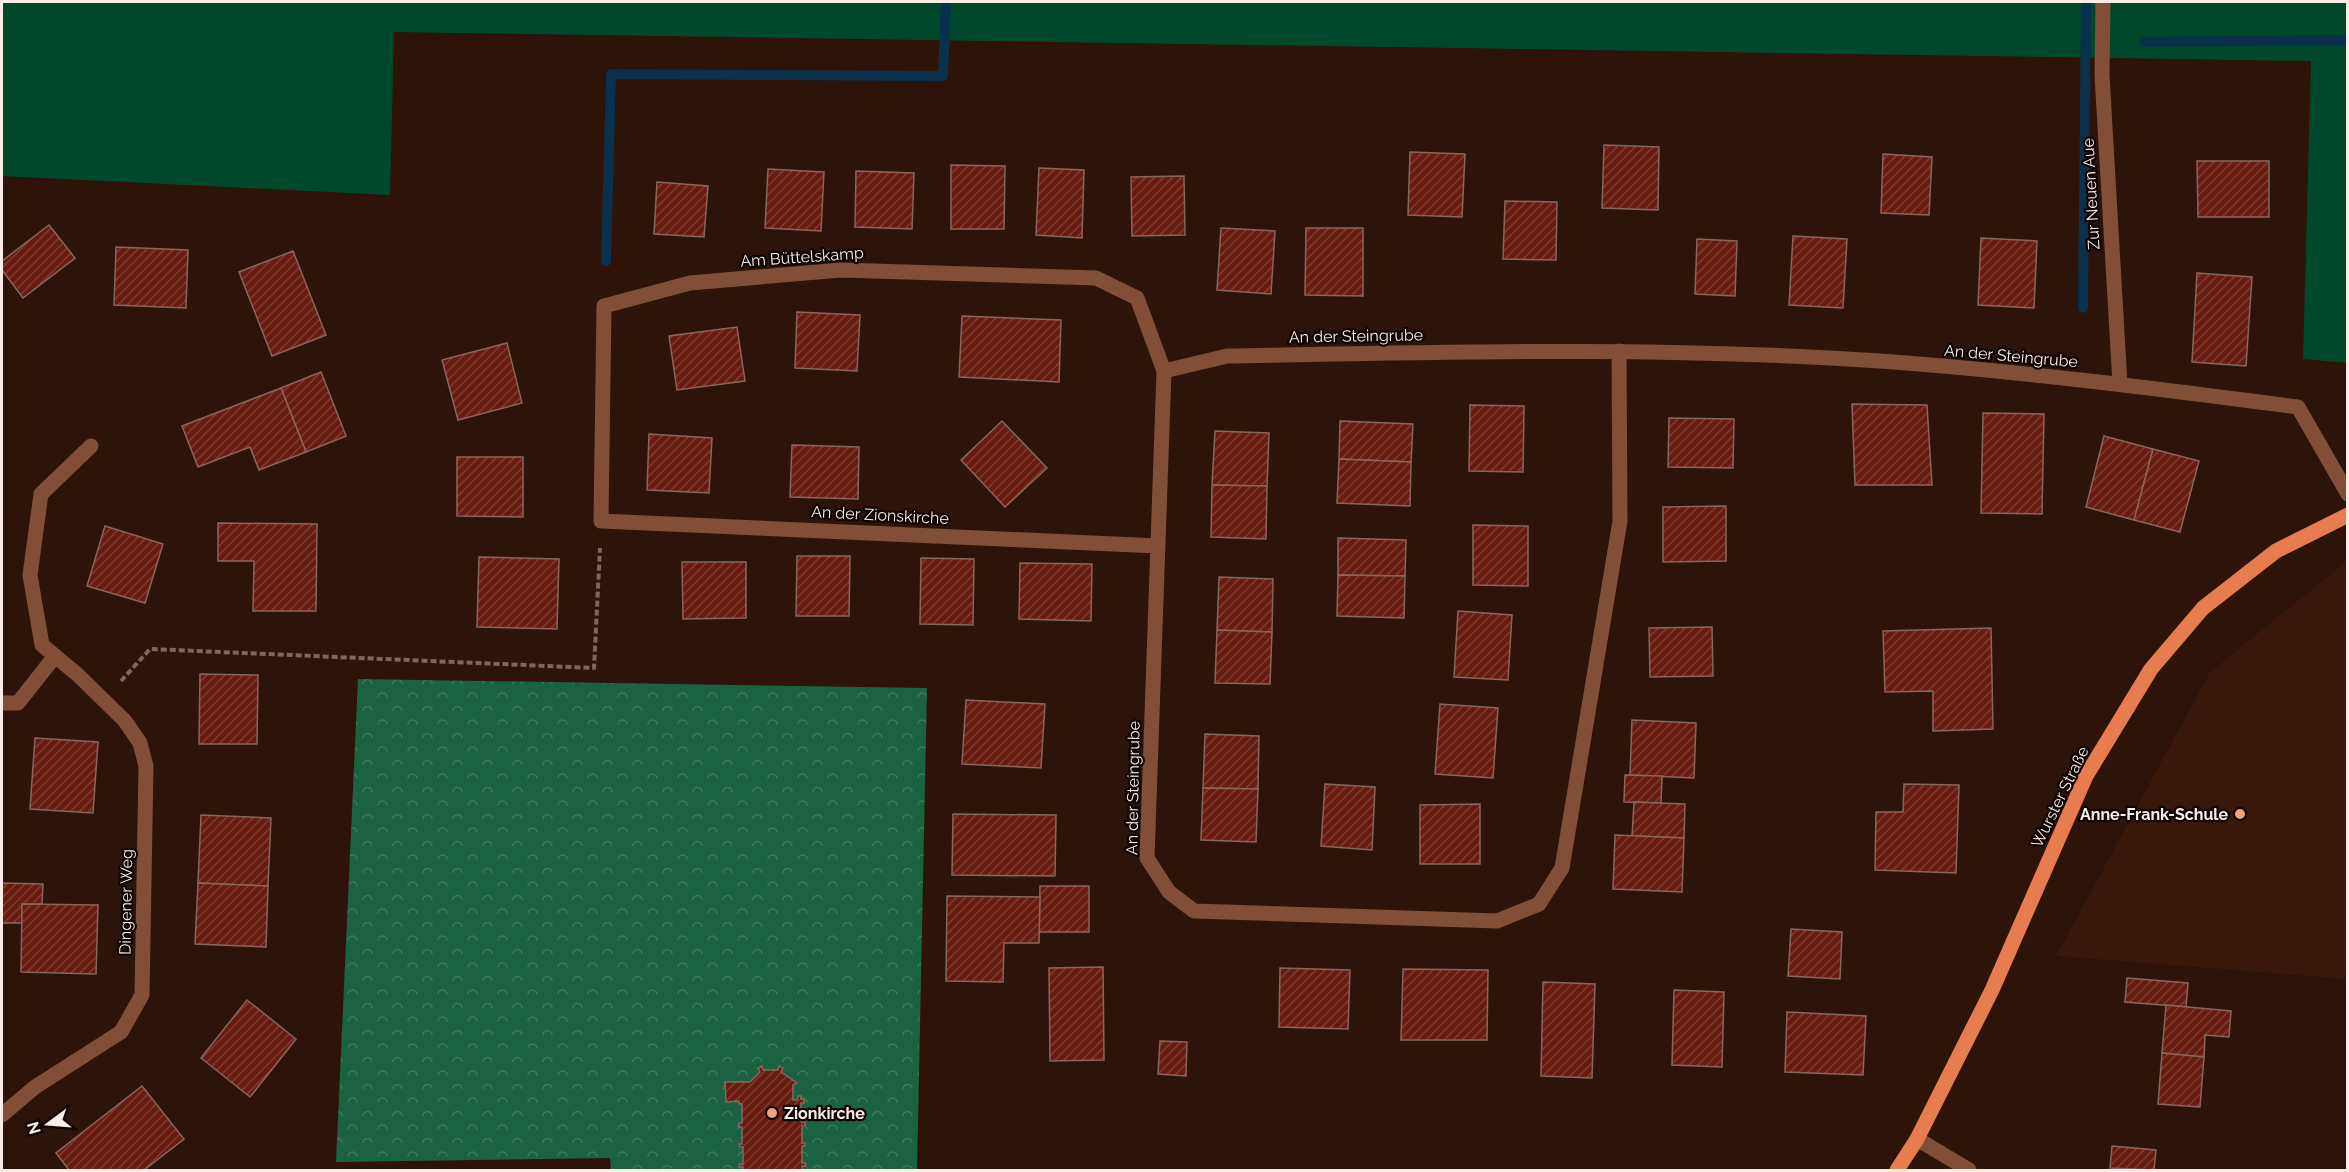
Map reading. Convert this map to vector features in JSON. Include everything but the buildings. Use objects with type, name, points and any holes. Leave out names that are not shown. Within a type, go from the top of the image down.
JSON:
[{"type":"main road","name":"Wurster Straße","points":[[1897,1170],[1917,1139],[1992,990],[2086,776],[2151,669],[2203,608],[2276,551],[2348,515]]},
{"type":"street","name":"Zur Neuen Aue","points":[[2103,2],[2102,75],[2120,384]]},
{"type":"street","name":"Am Büttelskamp","points":[[601,520],[604,306],[690,283],[842,270],[1096,278],[1137,298],[1164,371]]},
{"type":"street","name":"An der Steingrube","points":[[1618,351],[1620,521],[1562,868],[1539,904],[1497,921],[1194,911],[1169,892],[1147,858],[1164,371],[1227,356],[1618,351],[1880,361],[2120,384],[2298,407],[2348,494]]},
{"type":"street","name":"Dingener Weg","points":[[2,1115],[35,1087],[121,1032],[142,995],[146,766],[140,743],[125,721],[104,700],[42,645],[30,575],[41,494],[91,446]]},
{"type":"street","name":"An der Zionskirche","points":[[601,520],[1158,546]]},
{"type":"street","points":[[2,703],[18,703],[55,656]]},
{"type":"street","points":[[1917,1139],[1969,1170]]},
{"type":"path","points":[[104,700],[150,649],[594,668],[601,520]]},
{"type":"shaded area","name":"Anne-Frank-Schule","points":[[2347,561],[2347,979],[2056,956],[2210,672]]},
{"type":"green space","points":[[2,2],[2347,2],[2347,363],[2303,359],[2311,61],[394,32],[390,195],[2,176]]},
{"type":"green space","points":[[358,679],[927,688],[917,1170],[611,1170],[610,1158],[336,1162]]},
{"type":"waterway","points":[[606,261],[611,74],[943,76],[946,2]]},
{"type":"waterway","points":[[2083,308],[2086,2]]},
{"type":"waterway","points":[[2145,42],[2348,40]]},
{"type":"place","name":"Anne-Frank-Schule","points":[[2240,814]]},
{"type":"place","name":"Zionkirche","points":[[772,1113]]}]
